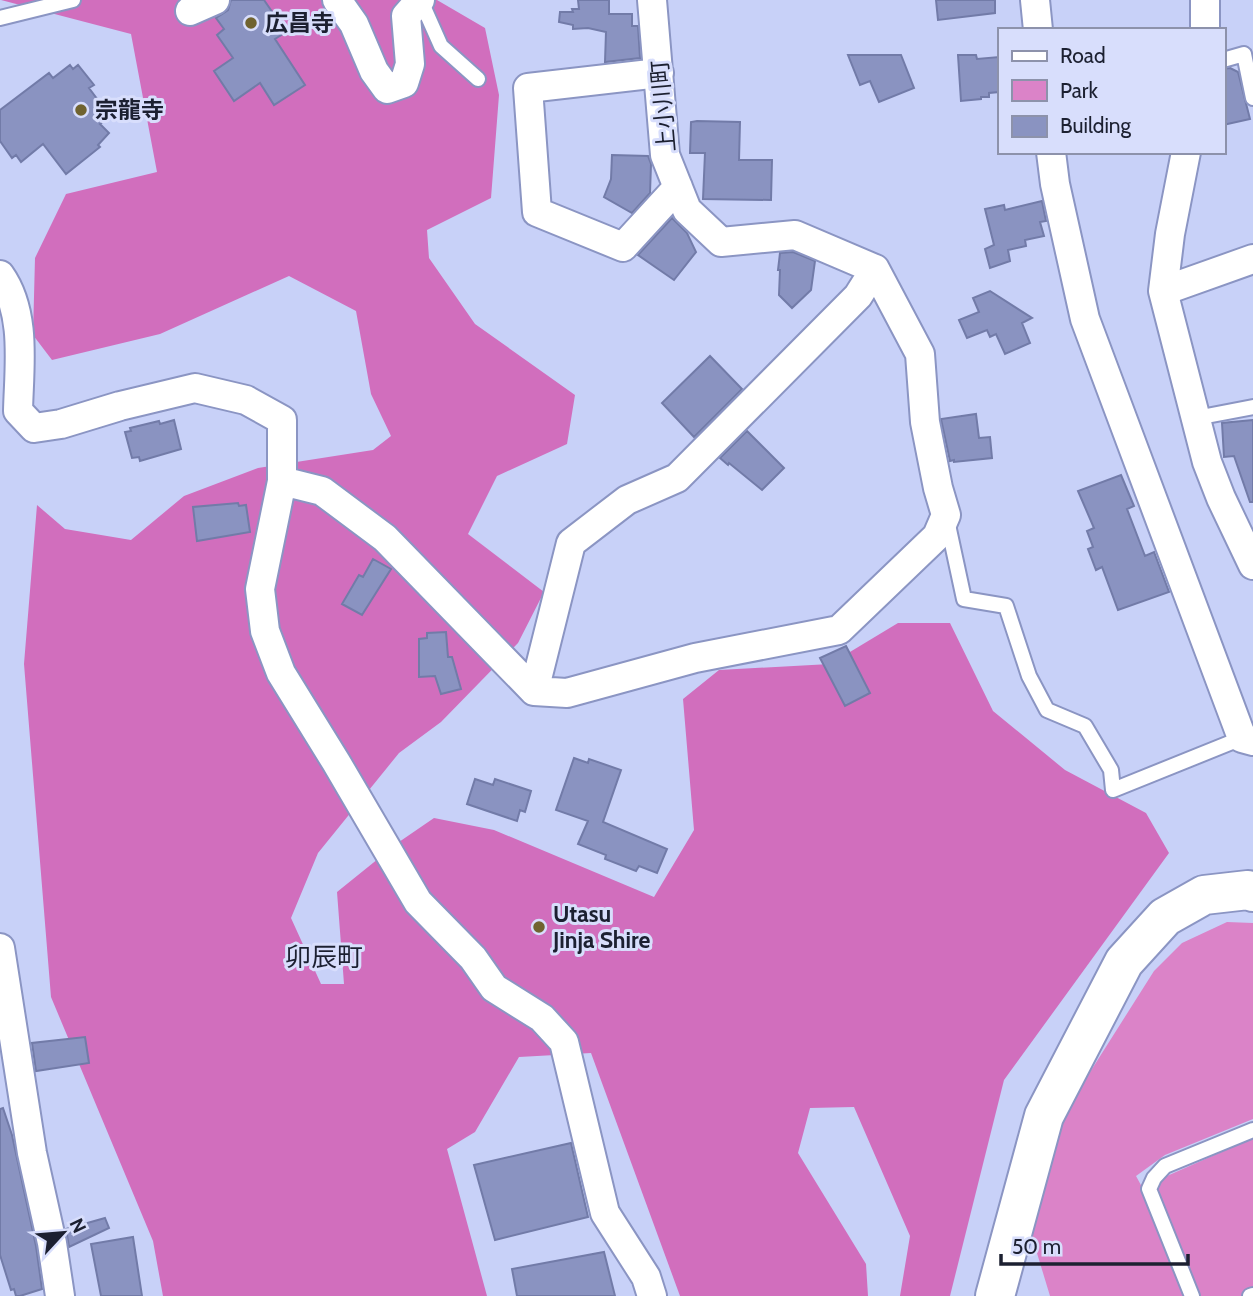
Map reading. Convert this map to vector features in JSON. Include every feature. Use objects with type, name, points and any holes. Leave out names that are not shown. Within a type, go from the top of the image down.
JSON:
[{"type":"street","points":[[337,0],[354,24],[374,71],[387,89],[404,83],[410,64],[406,16],[420,0]]},
{"type":"street","name":"上小川町","points":[[652,0],[665,155],[687,210],[721,242],[795,235],[875,269]]},
{"type":"street","points":[[1035,0],[1038,28]]},
{"type":"street","points":[[1205,0],[1205,28]]},
{"type":"street","points":[[659,73],[528,88],[537,212],[624,247],[678,187]]},
{"type":"street","points":[[1051,154],[1055,184],[1085,319],[1247,740]]},
{"type":"street","points":[[1186,154],[1170,234],[1163,291],[1207,462],[1253,565]]},
{"type":"street","points":[[1163,291],[1253,259]]},
{"type":"street","points":[[282,481],[322,491],[385,538],[534,691],[567,693],[695,657],[839,630],[937,536],[946,515],[925,422],[920,354],[875,269]]},
{"type":"street","points":[[534,691],[571,543],[627,500],[677,478],[859,296],[875,269]]},
{"type":"street","points":[[0,275],[7,286],[19,326],[18,411],[34,428],[61,424],[195,388],[246,400],[282,420],[282,481],[260,589],[265,631],[281,673],[418,902],[473,958],[494,988],[542,1018],[564,1042],[605,1213],[646,1278],[652,1296]]},
{"type":"street","points":[[995,1296],[1044,1116],[1124,962],[1165,917],[1204,895],[1253,891]]},
{"type":"street","points":[[0,948],[32,1153],[52,1243],[60,1296]]},
{"type":"lane","points":[[0,18],[73,0]]},
{"type":"lane","points":[[420,0],[441,46],[478,79]]},
{"type":"lane","points":[[1225,59],[1244,54],[1253,98]]},
{"type":"lane","points":[[1196,418],[1253,407]]},
{"type":"lane","points":[[946,515],[964,599],[1006,606],[1028,676],[1047,710],[1085,726],[1111,770],[1114,790],[1197,754],[1247,740]]},
{"type":"lane","points":[[1192,1296],[1149,1189],[1154,1178],[1165,1166],[1253,1130]]},
{"type":"green space","points":[[1227,922],[1253,923],[1253,1119],[1165,1155],[1136,1176],[1142,1187],[1253,1138],[1253,1296],[1050,1296],[1030,1230],[1059,1121],[1154,971],[1182,943]]},
{"type":"shaded area","points":[[1,0],[437,0],[485,28],[499,95],[491,198],[427,230],[429,258],[475,324],[575,395],[567,444],[497,476],[468,534],[544,592],[518,643],[441,722],[399,753],[318,853],[291,918],[321,984],[344,984],[337,892],[399,842],[434,818],[494,830],[654,897],[694,830],[683,699],[719,670],[830,664],[898,623],[950,623],[993,711],[1065,770],[1146,813],[1169,853],[1004,1080],[950,1296],[900,1296],[910,1236],[854,1107],[810,1108],[798,1153],[866,1264],[868,1296],[680,1296],[591,1053],[519,1057],[475,1132],[447,1149],[487,1296],[163,1296],[153,1241],[51,997],[24,664],[37,505],[65,529],[131,540],[184,496],[258,468],[373,450],[391,436],[371,394],[356,311],[289,276],[160,334],[52,360],[33,335],[35,258],[66,194],[157,172],[131,34]]},
{"type":"building","points":[[231,0],[264,0],[286,32],[275,39],[305,85],[274,105],[260,83],[234,101],[214,71],[233,58],[217,35],[224,29],[216,18],[228,10]]},
{"type":"building","points":[[578,0],[609,0],[609,14],[632,14],[632,26],[638,26],[640,58],[605,62],[606,32],[588,28],[573,29],[573,25],[559,22],[560,12],[579,9]]},
{"type":"building","points":[[936,0],[995,0],[995,13],[938,20]]},
{"type":"building","points":[[848,55],[901,55],[914,88],[879,102],[870,81],[860,85]]},
{"type":"building","points":[[958,55],[976,55],[977,59],[998,57],[998,92],[989,93],[989,97],[981,99],[961,101]]},
{"type":"building","points":[[70,65],[73,69],[78,65],[94,85],[89,88],[110,116],[100,124],[109,133],[98,145],[100,147],[66,174],[43,144],[21,162],[16,155],[12,158],[0,141],[0,110],[49,73],[53,78]]},
{"type":"building","points":[[1225,69],[1238,72],[1250,119],[1225,125]]},
{"type":"building","points":[[691,122],[740,122],[739,160],[772,160],[771,200],[703,199],[705,153],[690,153]]},
{"type":"building","points":[[612,155],[648,156],[651,164],[650,193],[632,213],[604,197],[611,179]]},
{"type":"building","points":[[1042,201],[1046,221],[1040,222],[1044,236],[1025,240],[1026,246],[1008,250],[1010,261],[990,268],[985,249],[994,245],[985,209],[1004,205],[1005,210]]},
{"type":"building","points":[[672,218],[687,233],[696,252],[674,280],[638,255]]},
{"type":"building","points":[[793,252],[815,261],[811,290],[792,308],[779,295],[778,270],[780,253]]},
{"type":"building","points":[[990,291],[1032,318],[1022,323],[1030,343],[1005,354],[996,334],[990,337],[987,330],[967,338],[959,320],[979,312],[973,298]]},
{"type":"building","points":[[710,356],[742,389],[694,437],[662,403]]},
{"type":"building","points":[[976,414],[979,438],[990,437],[992,458],[950,461],[941,419]]},
{"type":"building","points":[[174,420],[181,449],[140,461],[139,457],[132,458],[125,432],[131,431],[130,428]]},
{"type":"building","points":[[1253,420],[1253,502],[1250,502],[1234,456],[1224,457],[1222,423]]},
{"type":"building","points":[[747,431],[784,468],[762,490],[720,458]]},
{"type":"building","points":[[1121,475],[1134,506],[1127,509],[1145,556],[1154,552],[1169,592],[1118,610],[1102,567],[1096,570],[1088,549],[1093,547],[1087,531],[1094,528],[1078,491]]},
{"type":"building","points":[[238,503],[239,506],[246,505],[250,532],[197,541],[193,507]]},
{"type":"building","points":[[373,559],[391,569],[362,615],[342,604],[359,575],[363,577]]},
{"type":"building","points":[[446,632],[448,657],[452,657],[461,689],[441,694],[435,676],[419,677],[419,639],[427,638],[427,633]]},
{"type":"building","points":[[846,646],[870,693],[845,706],[820,658]]},
{"type":"building","points":[[574,758],[588,763],[589,759],[621,770],[603,822],[667,849],[657,873],[639,866],[636,871],[605,859],[606,855],[578,844],[588,821],[556,810]]},
{"type":"building","points":[[475,779],[493,785],[495,779],[531,791],[525,812],[520,810],[517,821],[467,804]]},
{"type":"building","points":[[85,1037],[89,1063],[36,1071],[32,1043]]},
{"type":"building","points":[[3,1108],[12,1135],[36,1246],[42,1289],[20,1296],[16,1296],[14,1289],[11,1290],[0,1255],[0,1109]]},
{"type":"building","points":[[571,1143],[588,1217],[495,1240],[474,1165]]},
{"type":"building","points":[[105,1218],[109,1228],[69,1247],[66,1229]]},
{"type":"building","points":[[133,1237],[142,1296],[101,1296],[91,1244]]},
{"type":"building","points":[[604,1252],[615,1296],[517,1296],[512,1269]]},
{"type":"place","name":"広昌寺","points":[[251,23]]},
{"type":"place","name":"宗龍寺","points":[[81,110]]},
{"type":"place","name":"Utasu Jinja Shire","points":[[539,927]]},
{"type":"district","name":"卯辰町","points":[[324,957]]}]
